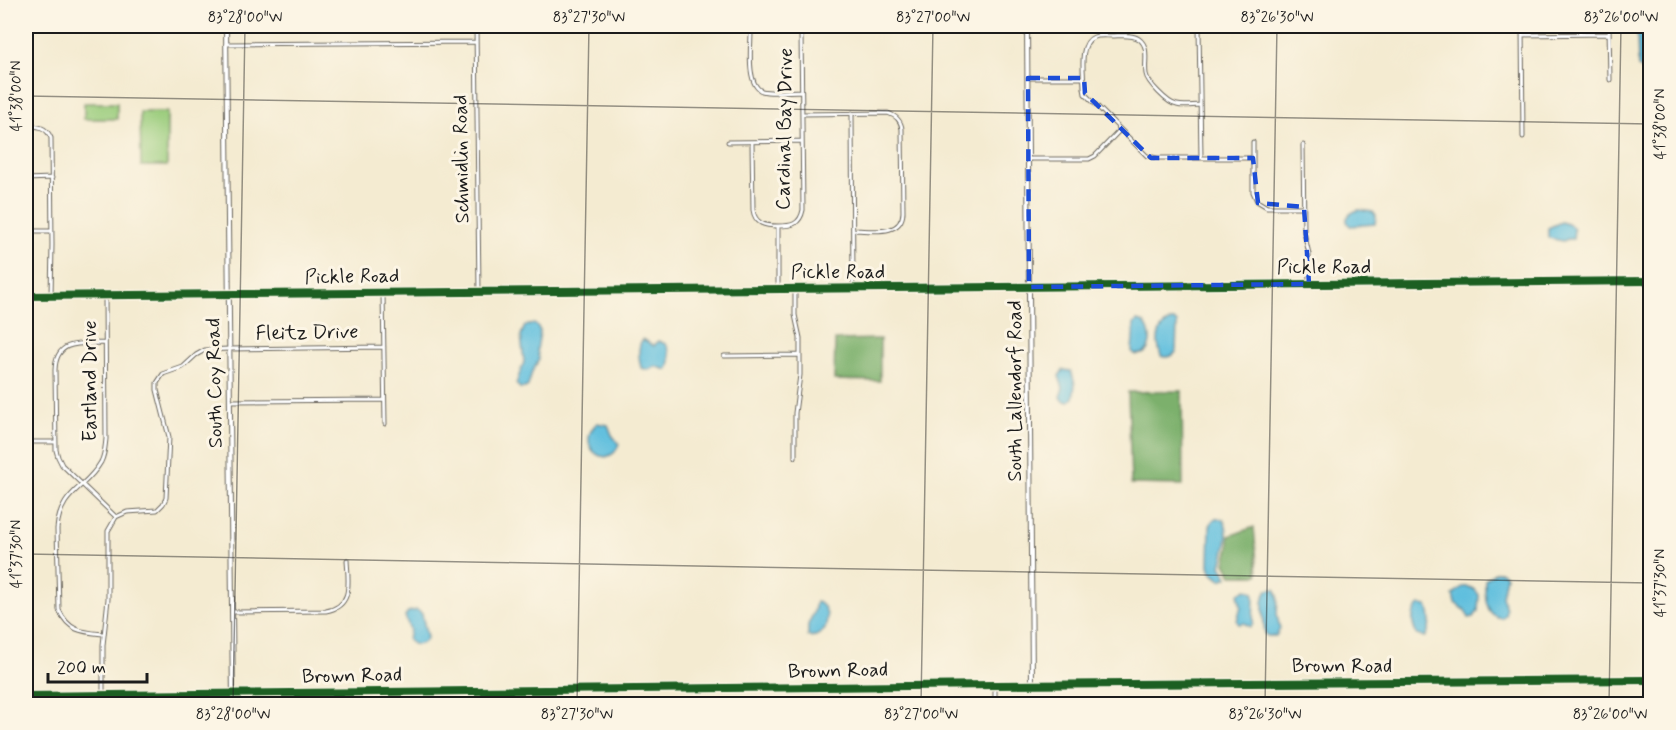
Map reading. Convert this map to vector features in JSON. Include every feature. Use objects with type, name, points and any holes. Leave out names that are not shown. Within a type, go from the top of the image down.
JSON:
[{"type":"street","name":"South Coy Road","points":[[226,26],[233,705]]},
{"type":"street","name":"Schmidlin Road","points":[[476,26],[479,292]]},
{"type":"street","points":[[753,26],[751,32],[754,85],[766,92],[802,91]]},
{"type":"street","name":"Cardinal Bay Drive","points":[[778,289],[778,226],[792,225],[802,216],[800,26]]},
{"type":"street","name":"South Lallendorf Road","points":[[1027,26],[1032,685]]},
{"type":"street","points":[[1199,26],[1201,158]]},
{"type":"street","points":[[1522,26],[1523,137]]},
{"type":"street","points":[[1609,26],[1610,80]]},
{"type":"street","points":[[1522,35],[1609,34]]},
{"type":"street","points":[[1200,105],[1172,104],[1149,82],[1146,74],[1144,46],[1139,39],[1133,36],[1096,36],[1089,40],[1083,51],[1084,90],[1087,96],[1151,158],[1253,158]]},
{"type":"street","points":[[226,44],[476,42]]},
{"type":"street","points":[[1028,78],[1084,78]]},
{"type":"street","points":[[802,114],[888,113],[900,121],[903,216],[898,225],[890,230],[853,230]]},
{"type":"street","points":[[852,114],[853,288]]},
{"type":"street","points":[[26,126],[39,126],[46,130],[51,138],[51,296]]},
{"type":"street","points":[[1028,159],[1089,159],[1097,154],[1120,130]]},
{"type":"street","points":[[728,142],[802,141]]},
{"type":"street","points":[[1253,141],[1254,194],[1257,201],[1267,207],[1304,207]]},
{"type":"street","points":[[752,142],[754,215],[758,222],[764,225],[778,226]]},
{"type":"street","points":[[1303,145],[1304,232],[1309,254],[1310,284]]},
{"type":"street","points":[[26,179],[52,178]]},
{"type":"street","points":[[26,231],[52,231]]},
{"type":"street","name":"Pickle Road","points":[[26,296],[1650,281]]},
{"type":"street","points":[[795,289],[795,315],[800,338],[800,375],[795,413],[795,457]]},
{"type":"street","points":[[383,293],[385,424]]},
{"type":"street","name":"Eastland Drive","points":[[104,634],[82,632],[69,626],[59,610],[57,520],[63,505],[96,469],[105,452],[105,295]]},
{"type":"street","points":[[103,694],[104,634],[108,599],[108,537],[110,526],[116,517],[62,465],[58,457],[55,368],[58,355],[67,346],[105,343]]},
{"type":"street","name":"Fleitz Drive","points":[[116,517],[127,512],[154,511],[160,508],[166,498],[169,437],[157,390],[159,379],[165,372],[186,365],[200,352],[212,348],[384,347]]},
{"type":"street","points":[[724,356],[800,355]]},
{"type":"street","points":[[230,401],[384,400]]},
{"type":"street","points":[[31,442],[56,442]]},
{"type":"street","points":[[232,612],[333,610],[347,595],[347,560]]},
{"type":"street","name":"Brown Road","points":[[26,696],[1650,680]]},
{"type":"street","points":[[995,685],[995,705]]},
{"type":"highlighted area","points":[[1028,78],[1084,78],[1085,93],[1151,158],[1253,158],[1258,203],[1304,207],[1309,284],[1029,287]]},
{"type":"green space","points":[[84,103],[117,103],[117,119],[84,119]]},
{"type":"green space","points":[[140,112],[167,112],[167,166],[141,166]]},
{"type":"green space","points":[[880,339],[880,381],[834,380],[835,340]]},
{"type":"green space","points":[[1182,391],[1183,485],[1131,484],[1128,392]]},
{"type":"green space","points":[[1254,527],[1258,575],[1232,575],[1225,563],[1229,536]]},
{"type":"water","points":[[1637,26],[1650,26],[1650,73],[1638,67]]},
{"type":"water","points":[[1359,210],[1373,212],[1376,216],[1375,224],[1350,226],[1347,218]]},
{"type":"water","points":[[1561,222],[1574,229],[1573,239],[1563,241],[1548,238],[1548,228]]},
{"type":"water","points":[[1137,321],[1145,324],[1150,340],[1148,349],[1144,353],[1134,354],[1132,351],[1134,324]]},
{"type":"water","points":[[1171,321],[1177,323],[1176,352],[1171,356],[1163,357],[1159,351],[1158,336],[1162,327]]},
{"type":"water","points":[[534,324],[540,332],[537,350],[539,359],[528,386],[520,388],[516,384],[524,362],[521,335],[525,326]]},
{"type":"water","points":[[643,339],[654,346],[658,341],[666,344],[670,357],[667,370],[655,366],[649,370],[641,368],[639,349]]},
{"type":"water","points":[[1063,370],[1071,371],[1075,384],[1073,398],[1068,402],[1060,397],[1063,388],[1059,376]]},
{"type":"water","points":[[597,423],[608,425],[619,444],[608,456],[595,453],[591,447],[589,440],[591,432]]},
{"type":"water","points":[[1217,518],[1224,520],[1227,530],[1221,565],[1227,577],[1221,580],[1211,572],[1209,565],[1210,526]]},
{"type":"water","points":[[1496,572],[1502,572],[1506,576],[1502,596],[1506,609],[1505,615],[1501,618],[1491,613],[1486,597],[1485,580]]},
{"type":"water","points":[[1462,587],[1472,588],[1479,595],[1478,611],[1474,617],[1469,618],[1465,610],[1455,603],[1453,595]]},
{"type":"water","points":[[1246,589],[1253,592],[1254,596],[1253,624],[1250,627],[1244,623],[1239,624],[1237,621],[1241,606],[1238,594]]},
{"type":"water","points":[[1275,589],[1278,596],[1277,615],[1280,629],[1276,636],[1268,636],[1265,634],[1264,600],[1267,590]]},
{"type":"water","points":[[816,602],[825,609],[827,622],[821,633],[808,636],[808,625]]},
{"type":"water","points":[[1420,605],[1427,606],[1429,614],[1430,622],[1425,637],[1417,635],[1413,623],[1413,615]]},
{"type":"water","points":[[417,610],[422,614],[427,638],[418,645],[408,640],[410,630],[405,616],[408,612]]},
{"type":"cycle path","points":[[26,296],[1650,281]]},
{"type":"cycle path","points":[[26,696],[1650,680]]}]
